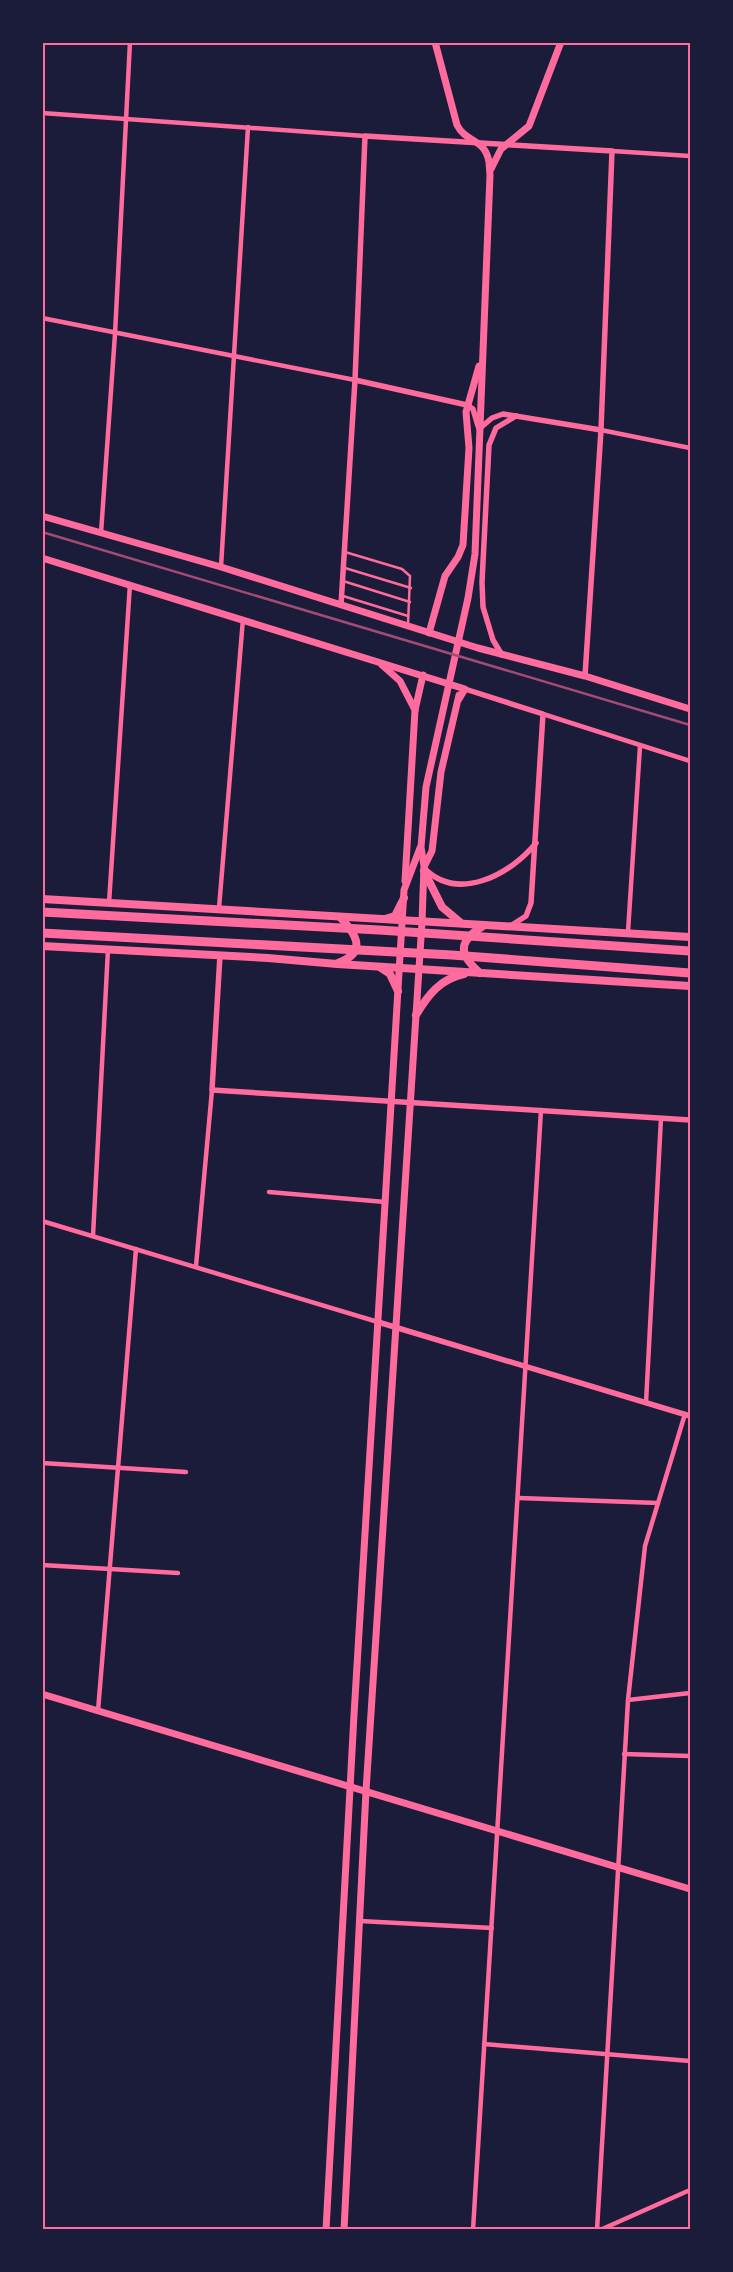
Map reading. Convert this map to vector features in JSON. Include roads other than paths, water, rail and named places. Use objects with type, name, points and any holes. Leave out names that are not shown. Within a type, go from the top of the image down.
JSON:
[{"type":"highway","points":[[42,912],[379,930],[690,952]]},
{"type":"highway","points":[[42,933],[452,955],[690,973]]},
{"type":"main road","points":[[344,2230],[366,1792],[422,922],[424,868],[421,836],[429,769],[468,598],[474,563],[478,430],[484,348],[490,175],[487,154],[481,145],[462,133],[457,125],[436,42]]},
{"type":"main road","points":[[490,175],[495,158],[505,146],[529,126],[561,42]]},
{"type":"main road","points":[[429,633],[445,576],[458,557],[463,544],[469,448],[466,421],[467,405],[484,348]]},
{"type":"main road","points":[[42,516],[221,567],[408,627],[502,655],[585,676],[690,709]]},
{"type":"main road","points":[[42,558],[462,688],[441,772],[432,851],[424,868],[442,907],[453,919],[465,925]]},
{"type":"main road","points":[[375,661],[400,682],[415,710]]},
{"type":"main road","points":[[326,2230],[415,710],[424,675]]},
{"type":"main road","points":[[381,920],[395,916],[421,847]]},
{"type":"main road","points":[[42,899],[219,908],[403,922],[628,932],[690,937]]},
{"type":"main road","points":[[336,964],[351,956],[356,945],[354,933],[340,917]]},
{"type":"main road","points":[[480,973],[466,958],[464,944],[468,936],[484,926]]},
{"type":"main road","points":[[42,946],[220,955],[379,967],[690,986]]},
{"type":"main road","points":[[379,967],[390,974],[398,991]]},
{"type":"main road","points":[[416,1015],[429,995],[444,981],[455,976],[480,973]]},
{"type":"main road","points":[[42,1694],[690,1889]]},
{"type":"street","points":[[101,533],[115,334],[130,42]]},
{"type":"street","points":[[42,113],[481,145],[690,156]]},
{"type":"street","points":[[221,567],[248,127]]},
{"type":"street","points":[[341,605],[355,380],[365,136]]},
{"type":"street","points":[[585,676],[601,430],[612,151]]},
{"type":"street","points":[[42,318],[115,334],[235,355],[467,405],[475,413],[478,430],[495,416],[507,414],[690,448]]},
{"type":"street","points":[[502,655],[493,640],[483,607],[482,582],[489,444],[496,428],[516,416]]},
{"type":"street","points":[[109,903],[130,584]]},
{"type":"street","points":[[219,908],[243,619]]},
{"type":"street","points":[[462,688],[690,761]]},
{"type":"street","points":[[505,926],[519,922],[529,911],[536,843],[543,714]]},
{"type":"street","points":[[628,932],[640,746]]},
{"type":"street","points":[[424,868],[443,882],[458,885],[468,883],[512,868],[536,843]]},
{"type":"street","points":[[93,1236],[108,949]]},
{"type":"street","points":[[196,1266],[212,1090],[220,955]]},
{"type":"street","points":[[212,1090],[690,1120]]},
{"type":"street","points":[[473,2230],[527,1368],[541,1110]]},
{"type":"street","points":[[646,1403],[661,1118]]},
{"type":"street","points":[[269,1192],[385,1202]]},
{"type":"street","points":[[42,1221],[688,1415],[645,1546],[624,1754],[598,2230],[690,2190]]},
{"type":"street","points":[[98,1711],[136,1249]]},
{"type":"street","points":[[42,1463],[186,1472]]},
{"type":"street","points":[[518,1498],[658,1503]]},
{"type":"street","points":[[42,1564],[178,1573]]},
{"type":"street","points":[[628,1700],[690,1693]]},
{"type":"street","points":[[624,1754],[690,1756]]},
{"type":"street","points":[[360,1921],[492,1928]]},
{"type":"street","points":[[484,2044],[690,2061]]},
{"type":"lane","points":[[344,552],[402,569],[410,576],[408,627]]},
{"type":"lane","points":[[344,567],[411,588]]},
{"type":"lane","points":[[343,581],[410,602]]},
{"type":"lane","points":[[342,596],[408,616]]},
{"type":"railway","points":[[42,532],[690,725]]}]
